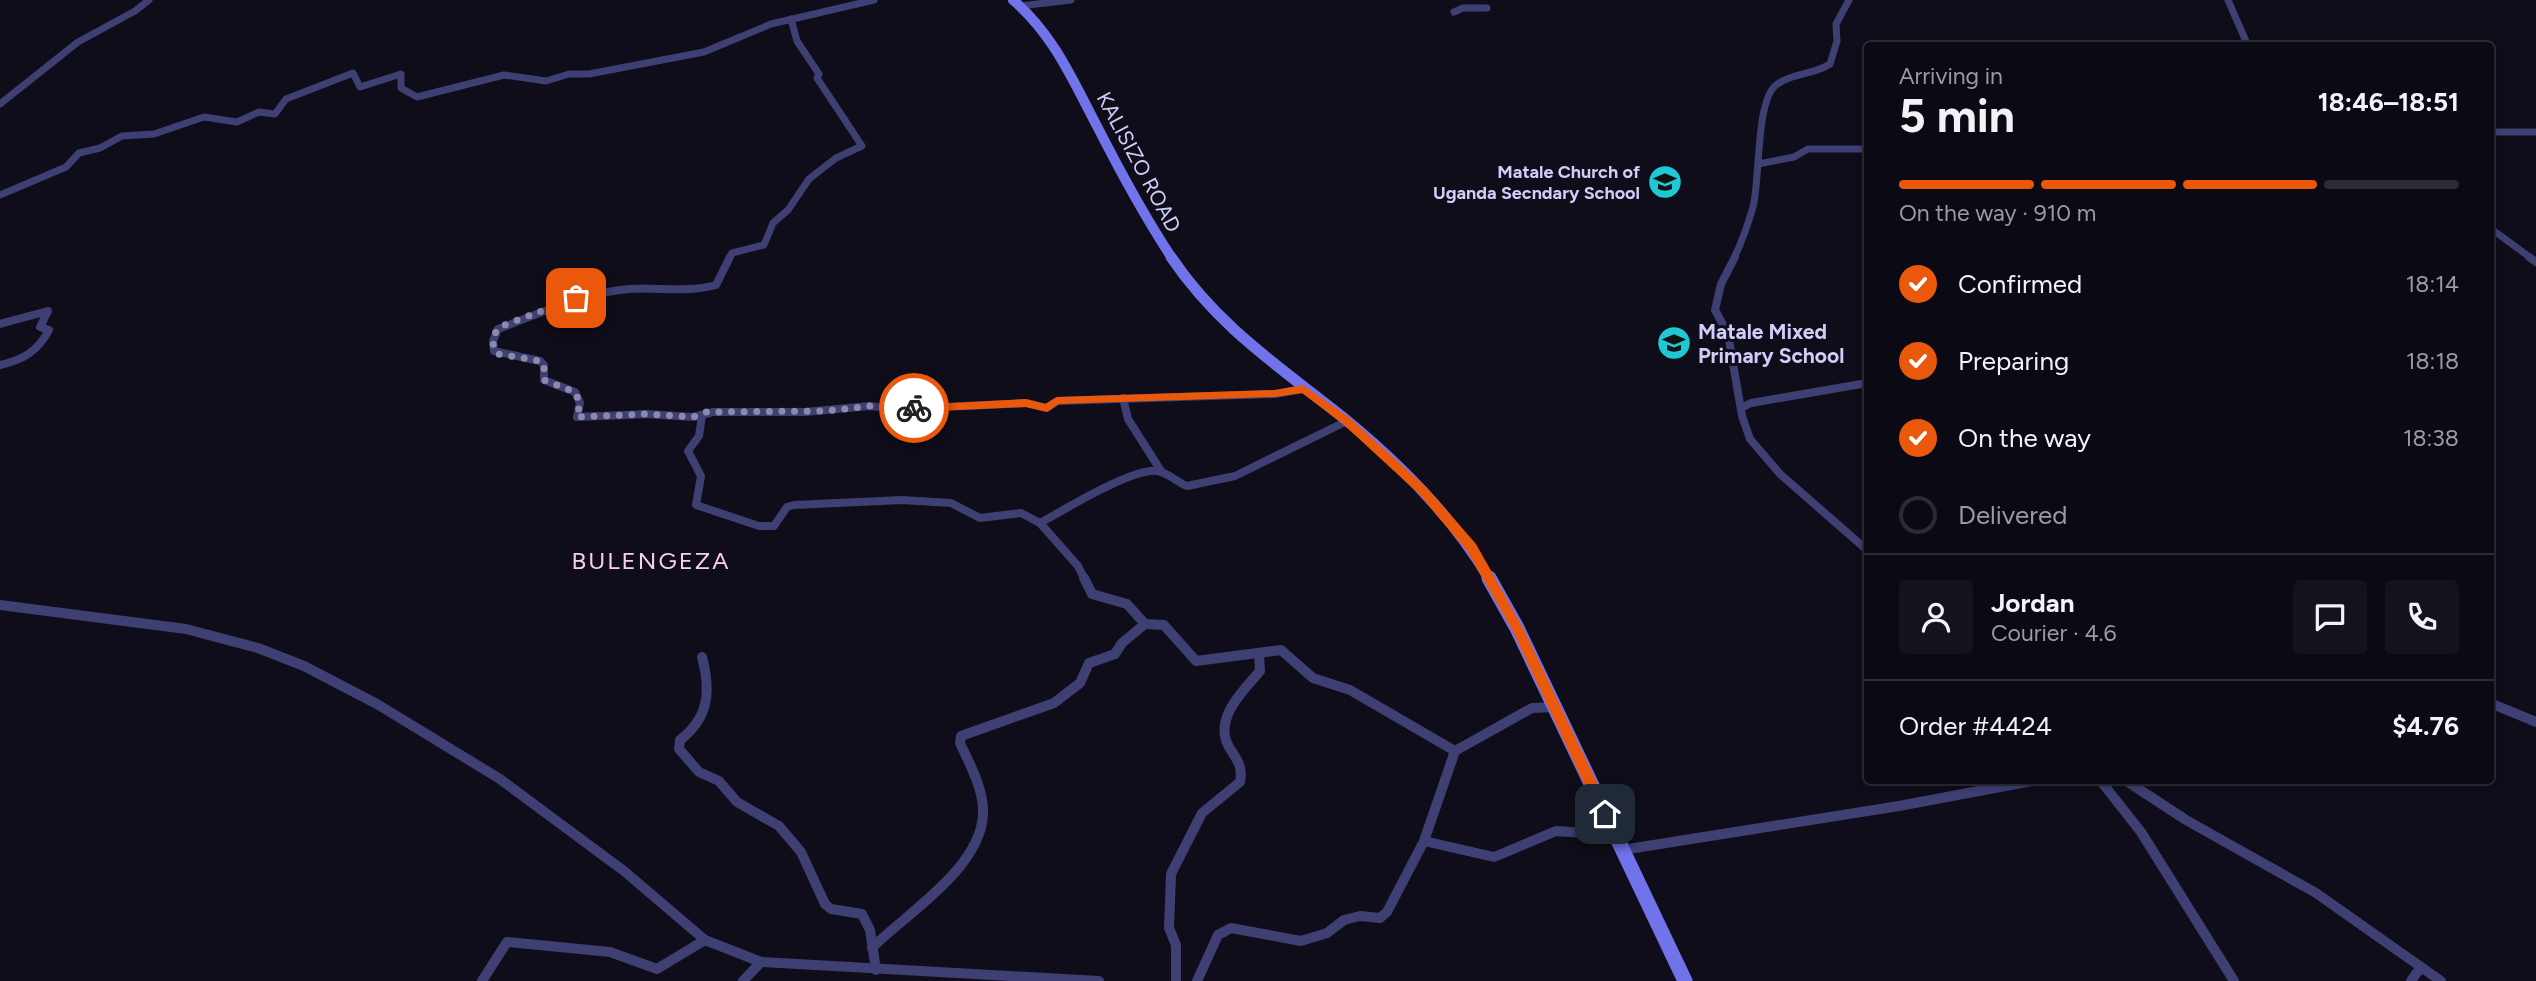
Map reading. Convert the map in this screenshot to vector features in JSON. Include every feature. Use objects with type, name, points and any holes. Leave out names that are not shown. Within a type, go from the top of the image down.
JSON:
[{"type":"street","points":[[0,104],[30,83],[53,61],[106,24],[143,7],[149,0]]},
{"type":"street","points":[[0,195],[66,167],[79,153],[100,148],[122,136],[154,134],[204,117],[237,122],[259,112],[275,114],[286,99],[353,73],[360,87],[401,74],[401,88],[417,97],[504,75],[546,81],[569,74],[589,74],[704,52],[791,19],[874,0]]},
{"type":"street","points":[[1017,3],[1071,0]]},
{"type":"street","points":[[1849,0],[1836,24],[1838,35],[1830,64],[1773,88],[1759,138],[1753,207],[1737,255],[1721,284],[1715,310],[1732,351],[1741,408],[1750,439],[1765,458],[1864,547]]},
{"type":"street","points":[[2228,0],[2246,42]]},
{"type":"street","name":"KALISIZO ROAD","points":[[1017,3],[1055,45],[1141,212],[1194,289],[1242,340],[1347,421],[1430,498],[1471,547],[1498,591],[1556,707],[1685,981]]},
{"type":"street","points":[[1454,12],[1463,8],[1487,8]]},
{"type":"street","points":[[791,19],[792,33],[813,63],[819,75],[817,78],[862,146],[836,159],[809,179],[788,210],[773,223],[764,246],[732,253],[716,285],[694,291],[631,289],[588,295],[502,326],[493,341],[498,354],[534,358],[544,365],[544,380],[575,392],[580,403],[577,417],[827,411],[869,406],[901,409],[1026,403],[1047,408],[1057,401],[1275,394],[1303,389]]},
{"type":"street","points":[[2494,132],[2536,132]]},
{"type":"street","points":[[1758,164],[1794,157],[1808,149],[1864,149]]},
{"type":"street","points":[[2494,231],[2536,262]]},
{"type":"street","points":[[0,324],[27,314],[48,311],[40,327],[49,330],[43,343],[23,360],[0,365]]},
{"type":"street","points":[[1741,408],[1751,402],[1864,383]]},
{"type":"street","points":[[1122,398],[1128,419],[1161,471],[1187,486],[1235,476],[1347,421]]},
{"type":"street","points":[[702,415],[699,436],[688,451],[699,467],[702,486],[696,505],[759,526],[774,526],[780,522],[787,506],[902,499],[951,503],[988,519],[1021,513],[1040,523],[1078,566],[1092,594],[1127,604],[1145,624]]},
{"type":"street","points":[[1040,523],[1133,475],[1161,471]]},
{"type":"street","points":[[0,605],[186,629],[258,648],[304,666],[377,704],[500,779],[624,870],[705,940],[761,962],[1100,981]]},
{"type":"street","points":[[872,948],[965,861],[981,838],[985,823],[980,786],[960,743],[961,736],[1023,717],[1054,702],[1080,682],[1089,663],[1115,654],[1122,643],[1145,624],[1164,625],[1196,661],[1275,650],[1286,653],[1313,678],[1350,690],[1455,751]]},
{"type":"street","points":[[1176,981],[1176,945],[1169,928],[1171,874],[1202,813],[1240,782],[1242,762],[1225,737],[1224,730],[1233,703],[1260,671],[1259,654]]},
{"type":"street","points":[[702,657],[709,681],[708,705],[695,726],[680,740],[679,749],[699,772],[719,781],[737,802],[779,826],[801,852],[825,904],[831,909],[862,914],[870,930],[876,970]]},
{"type":"street","points":[[2494,705],[2536,722]]},
{"type":"street","points":[[1197,981],[1218,934],[1231,928],[1301,941],[1327,933],[1344,920],[1360,916],[1380,918],[1387,912],[1424,841],[1455,751],[1532,708],[1556,707]]},
{"type":"street","points":[[1622,850],[1810,818],[1899,806],[2017,784]]},
{"type":"street","points":[[2103,784],[2141,832],[2234,981]]},
{"type":"street","points":[[2131,784],[2186,820],[2306,887],[2441,981]]},
{"type":"street","points":[[1424,841],[1494,857],[1556,831],[1615,835]]},
{"type":"street","points":[[482,981],[507,942],[610,952],[657,969],[705,940]]},
{"type":"street","points":[[743,981],[761,962]]},
{"type":"street","points":[[2411,981],[2421,967]]},
{"type":"way so far","points":[[576,298],[502,326],[494,334],[493,347],[498,354],[540,361],[544,365],[544,380],[575,392],[580,403],[576,415],[579,418],[647,414],[659,417],[693,417],[706,412],[805,412],[869,406],[914,408]]},
{"type":"place","name":"Matale Church of Uganda Secndary School","points":[[1665,182]]},
{"type":"place","name":"Matale Mixed Primary School","points":[[1674,343]]},
{"type":"district","name":"BULENGEZA","points":[[651,560]]},
{"type":"route","points":[[914,408],[1026,403],[1047,408],[1057,401],[1275,394],[1303,389],[1347,421],[1423,491],[1471,547],[1517,628],[1605,814]]}]
